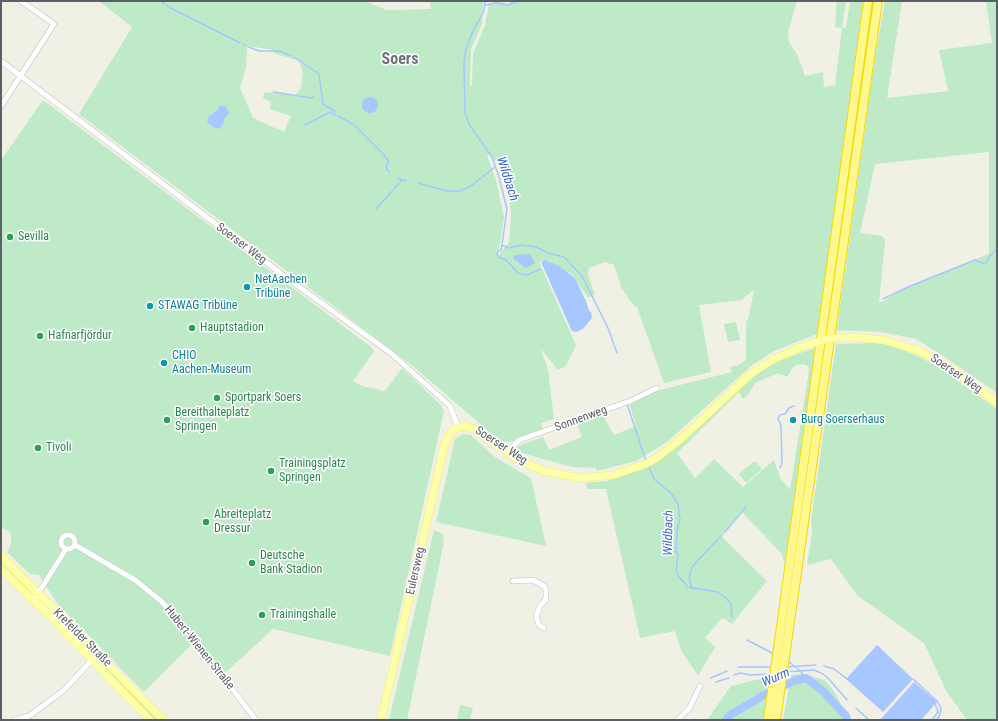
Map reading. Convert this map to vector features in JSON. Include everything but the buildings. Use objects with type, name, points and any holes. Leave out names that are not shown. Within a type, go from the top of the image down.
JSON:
[{"type":"highway","points":[[776,720],[775,705],[868,1]]},
{"type":"highway","points":[[794,564],[878,1]]},
{"type":"highway","points":[[768,720],[775,705]]},
{"type":"main road","name":"Soerser Weg","points":[[458,427],[465,426],[474,428],[525,464],[543,471],[576,477],[614,475],[649,462],[680,440],[752,373],[772,360],[806,345],[828,339],[853,338],[883,340],[920,351],[956,371],[997,403]]},
{"type":"main road","name":"Eulersweg","points":[[381,720],[445,443],[449,435],[458,427]]},
{"type":"main road","name":"Krefelder Straße","points":[[1,556],[92,660],[150,720]]},
{"type":"main road","name":"Krefelder Straße","points":[[1,569],[36,597],[163,720]]},
{"type":"street","points":[[1,106],[54,24],[21,1]]},
{"type":"street","name":"Soerser Weg","points":[[1,61],[291,281],[392,354],[450,406],[458,427]]},
{"type":"street","name":"Sonnenweg","points":[[506,452],[519,440],[630,401],[657,388]]},
{"type":"street","points":[[36,597],[66,549],[70,549],[75,545],[75,538],[69,534],[65,535],[61,541],[63,547],[66,549]]},
{"type":"street","name":"Hubert-Wienen-Straße","points":[[75,545],[135,580],[161,601],[186,629],[256,720]]},
{"type":"street","points":[[513,581],[533,580],[544,586],[546,590],[546,599],[540,606],[536,616],[539,625],[544,628]]},
{"type":"street","points":[[15,720],[29,716],[63,692],[92,660]]},
{"type":"street","points":[[678,720],[690,707],[700,686]]},
{"type":"green space","points":[[99,1],[364,1],[387,10],[431,9],[430,1],[483,1],[482,24],[471,49],[470,86],[472,86],[473,54],[485,25],[489,4],[499,1],[507,4],[511,1],[797,1],[788,32],[789,42],[798,56],[805,76],[823,72],[824,87],[835,85],[842,28],[835,27],[837,1],[846,1],[842,27],[846,28],[850,1],[863,1],[817,334],[774,351],[752,365],[667,442],[636,461],[597,471],[596,468],[572,467],[518,452],[516,451],[518,446],[543,437],[549,450],[582,437],[577,423],[602,414],[614,435],[636,426],[629,403],[656,391],[732,372],[730,367],[738,365],[746,360],[746,323],[749,316],[754,290],[741,300],[699,305],[711,372],[664,383],[637,307],[634,306],[622,289],[614,265],[605,262],[589,268],[588,275],[595,294],[588,298],[573,275],[545,260],[539,262],[576,345],[566,366],[558,370],[541,349],[548,370],[554,419],[541,423],[543,430],[510,442],[500,441],[414,367],[79,114],[132,27]],"holes":[[[249,46],[273,50],[274,53],[299,61],[303,73],[301,88],[295,96],[274,92],[264,93],[263,98],[271,102],[270,109],[291,116],[284,132],[253,118],[240,88],[246,68],[247,48]],[[491,154],[494,161],[498,160],[510,201],[511,220],[509,242],[498,256],[504,217],[496,180],[487,155]]]},
{"type":"green space","points":[[885,1],[902,1],[887,98],[948,91],[939,50],[992,43],[986,1],[997,1],[997,393],[916,339],[882,332],[837,330],[874,64]],"holes":[[[989,152],[989,254],[908,286],[884,301],[879,302],[885,240],[882,236],[860,233],[875,164]]]},
{"type":"green space","name":"Sportpark Soers","points":[[43,100],[371,347],[374,351],[353,381],[362,386],[385,391],[402,368],[441,405],[444,411],[390,656],[273,629],[225,673],[197,639],[144,692],[57,603],[39,575],[30,574],[7,552],[11,544],[11,533],[1,527],[1,160]]},
{"type":"green space","points":[[736,322],[740,340],[728,342],[724,324]]},
{"type":"green space","points":[[875,343],[890,345],[920,357],[938,367],[997,409],[997,720],[967,720],[947,692],[924,643],[858,596],[831,559],[807,565],[812,533],[811,521],[836,344]]},
{"type":"green space","points":[[815,348],[785,561],[783,561],[782,554],[741,511],[722,537],[767,581],[732,624],[722,618],[705,638],[715,647],[698,676],[681,650],[675,631],[640,638],[606,489],[587,489],[586,483],[607,481],[649,467],[673,450],[724,402],[762,370],[780,360]],"holes":[[[803,364],[808,366],[809,371],[790,490],[780,478],[774,460],[743,487],[714,459],[695,478],[677,453],[739,392],[743,399],[748,395],[755,383],[778,373],[787,377],[794,366]]]},
{"type":"green space","points":[[462,434],[471,435],[496,458],[531,478],[546,546],[436,522],[455,439]]},
{"type":"green space","points":[[753,462],[756,462],[762,469],[746,483],[739,474]]},
{"type":"green space","points":[[434,530],[443,534],[444,542],[407,720],[389,720]]},
{"type":"green space","points":[[45,605],[160,720],[155,720],[44,607]]},
{"type":"green space","points":[[802,674],[825,680],[834,691],[849,720],[783,720],[791,675]]},
{"type":"green space","points":[[768,677],[763,720],[707,720],[731,686]]},
{"type":"green space","points":[[460,705],[473,708],[470,720],[457,720]]},
{"type":"water","points":[[370,97],[377,102],[378,105],[373,112],[370,113],[363,108],[362,105],[367,98]]},
{"type":"water","points":[[219,105],[226,107],[229,114],[224,119],[223,124],[219,129],[213,127],[207,122],[209,116],[218,110]]},
{"type":"water","points":[[530,254],[535,263],[526,268],[513,258],[515,255]]},
{"type":"water","points":[[545,260],[559,266],[575,278],[589,311],[591,312],[592,318],[583,329],[576,332],[572,331],[541,262]]},
{"type":"water","points":[[877,645],[913,679],[883,712],[846,679]]},
{"type":"water","points":[[914,682],[937,702],[921,720],[880,720]]},
{"type":"waterway","name":"Wildbach","points":[[485,1],[484,11],[473,31],[466,49],[464,61],[465,112],[469,124],[492,157],[499,177],[507,209],[502,245],[508,248],[522,245],[536,247],[548,253],[564,257],[582,276],[608,328],[617,353]]},
{"type":"waterway","points":[[486,5],[496,3],[508,5],[520,1]]},
{"type":"waterway","points":[[167,6],[240,43]]},
{"type":"waterway","points":[[249,47],[259,51],[280,51],[291,56]]},
{"type":"waterway","points":[[294,57],[319,74],[323,104],[334,111],[335,115]]},
{"type":"waterway","points":[[274,92],[311,98],[313,97]]},
{"type":"waterway","points":[[305,125],[330,112],[333,114]]},
{"type":"waterway","points":[[338,116],[353,124],[384,155],[389,162],[386,166],[387,170],[390,172]]},
{"type":"waterway","points":[[418,183],[447,191],[461,191],[471,186],[495,167]]},
{"type":"waterway","points":[[398,178],[406,181]]},
{"type":"waterway","points":[[376,209],[402,180]]},
{"type":"waterway","points":[[883,299],[908,287],[975,260],[985,264],[996,250],[997,235]]},
{"type":"waterway","points":[[502,245],[501,250],[497,253],[498,257],[506,260],[518,273],[526,275],[541,269]]},
{"type":"waterway","name":"Wildbach","points":[[627,404],[646,461]]},
{"type":"waterway","points":[[780,468],[782,462],[781,426],[778,418],[780,415],[785,414],[789,408],[794,406]]},
{"type":"waterway","name":"Wildbach","points":[[648,465],[654,479],[671,493],[678,504],[680,520],[677,530],[676,551],[678,554],[676,570],[679,577],[688,587],[718,592],[725,597],[731,604],[732,618]]},
{"type":"waterway","points":[[725,532],[746,507]]},
{"type":"waterway","points":[[692,589],[689,577],[692,567],[721,536]]},
{"type":"waterway","name":"Wildbach","points":[[747,640],[774,654]]},
{"type":"waterway","name":"Wildbach","points":[[788,661],[806,678]]},
{"type":"waterway","points":[[786,667],[816,665]]},
{"type":"waterway","points":[[824,666],[834,669],[847,679]]},
{"type":"waterway","points":[[738,667],[772,667]]},
{"type":"waterway","points":[[785,672],[814,670],[821,673],[827,677],[847,700]]},
{"type":"waterway","points":[[711,678],[727,671]]},
{"type":"waterway","points":[[734,675],[740,673],[750,675],[771,674]]},
{"type":"waterway","points":[[716,682],[729,678]]},
{"type":"waterway","name":"Wurm","points":[[726,720],[730,715],[764,695],[796,680],[806,678],[823,691],[846,716],[847,720]]},
{"type":"waterway","points":[[913,679],[937,701],[941,708],[939,717],[936,720]]},
{"type":"waterway","points":[[932,720],[938,712],[935,704]]},
{"type":"waterway","points":[[856,708],[869,720]]},
{"type":"place","name":"Sevilla","points":[[10,237]]},
{"type":"place","name":"NetAachen Tribüne","points":[[247,287]]},
{"type":"place","name":"STAWAG Tribüne","points":[[150,306]]},
{"type":"place","name":"Hauptstadion","points":[[192,328]]},
{"type":"place","name":"Hafnarfjördur","points":[[40,336]]},
{"type":"place","name":"CHIO Aachen-Museum","points":[[164,363]]},
{"type":"place","name":"Sportpark Soers","points":[[217,398]]},
{"type":"place","name":"Bereithalteplatz Springen","points":[[167,420]]},
{"type":"place","name":"Burg Soerserhaus","points":[[793,420]]},
{"type":"place","name":"Tivoli","points":[[38,448]]},
{"type":"place","name":"Trainingsplatz Springen","points":[[271,471]]},
{"type":"place","name":"Abreiteplatz Dressur","points":[[206,522]]},
{"type":"place","name":"Deutsche Bank Stadion","points":[[252,563]]},
{"type":"place","name":"Trainingshalle","points":[[262,615]]},
{"type":"district","name":"Soers","points":[[400,60]]}]
